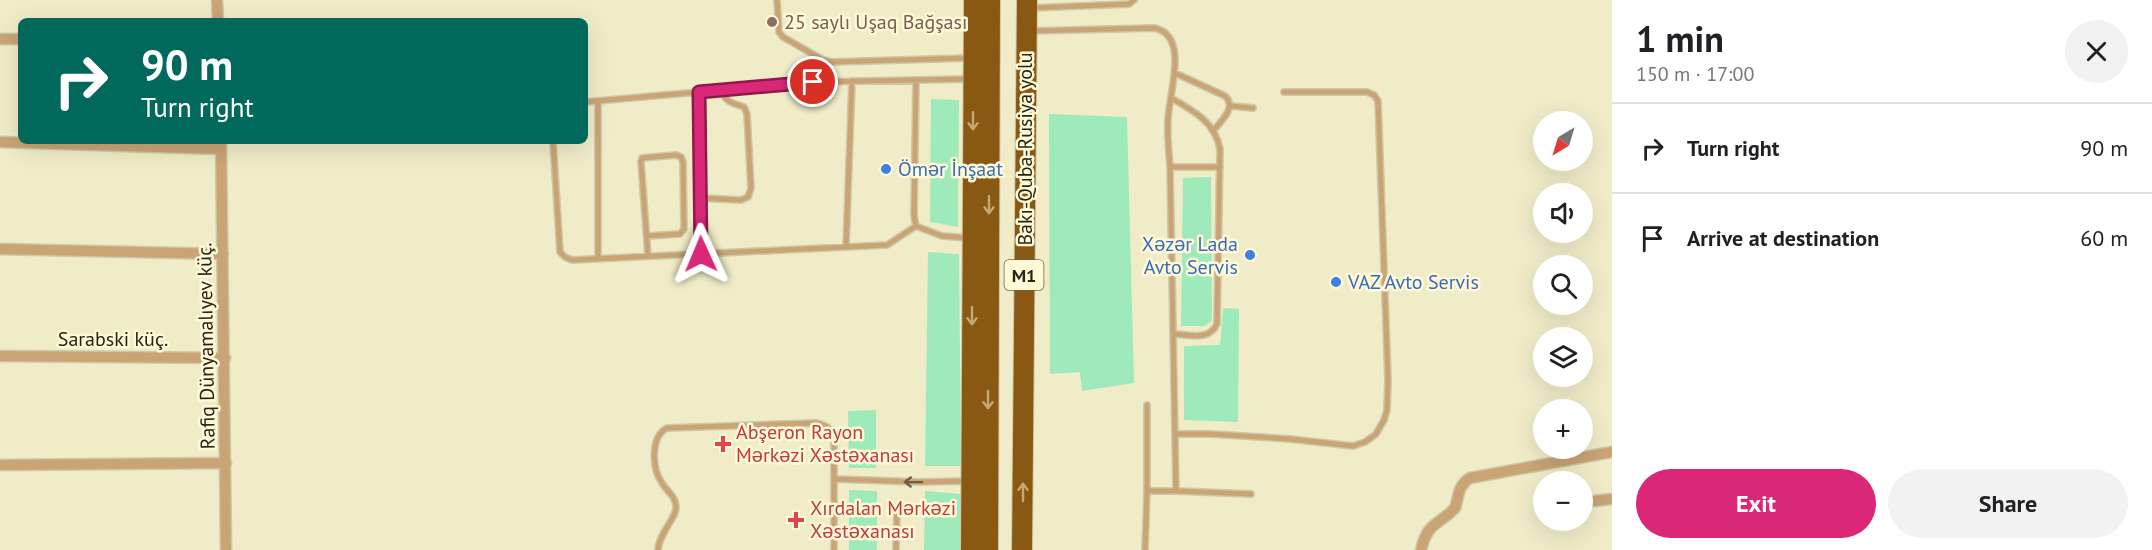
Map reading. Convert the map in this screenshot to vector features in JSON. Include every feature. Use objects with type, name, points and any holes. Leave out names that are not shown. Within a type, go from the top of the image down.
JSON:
[{"type":"highway","points":[[971,550],[974,0]]},
{"type":"highway","name":"Bakı-Quba-Rusiya yolu","points":[[988,550],[990,0]]},
{"type":"highway","name":"Bakı-Quba-Rusiya yolu","points":[[1022,550],[1027,4]]},
{"type":"street","points":[[217,0],[218,18]]},
{"type":"street","points":[[0,39],[18,39]]},
{"type":"street","points":[[0,142],[18,142]]},
{"type":"street","points":[[147,144],[221,145]]},
{"type":"street","name":"Rafiq Dünyamalıyev küç.","points":[[221,145],[226,550]]},
{"type":"street","points":[[0,249],[223,254]]},
{"type":"street","name":"Sarabski küç.","points":[[0,356],[225,358]]},
{"type":"street","points":[[1421,550],[1424,536],[1430,527],[1455,508],[1460,488],[1463,482],[1470,478],[1612,452]]},
{"type":"street","points":[[0,465],[226,464]]},
{"type":"street","points":[[1593,501],[1612,499]]},
{"type":"lane","points":[[777,0],[780,32],[783,37],[823,60],[831,62],[974,57]]},
{"type":"lane","points":[[1027,4],[1129,4],[1134,0]]},
{"type":"lane","points":[[1026,31],[1160,29],[1172,42],[1175,74],[1167,119],[1170,167],[1176,491]]},
{"type":"lane","points":[[1175,74],[1225,96],[1231,106]]},
{"type":"lane","points":[[588,102],[813,82],[974,78]]},
{"type":"lane","points":[[915,225],[916,80]]},
{"type":"lane","points":[[846,247],[852,81]]},
{"type":"lane","points":[[700,198],[741,200],[748,197],[751,188],[747,114],[744,107],[723,98],[722,90]]},
{"type":"lane","points":[[699,92],[701,254]]},
{"type":"lane","points":[[1175,434],[1211,434],[1353,446],[1365,442],[1376,434],[1384,420],[1388,380],[1387,310],[1378,101],[1374,95],[1367,92],[1284,92]]},
{"type":"lane","points":[[1171,98],[1195,112],[1214,130],[1220,149],[1217,324],[1213,332],[1207,335],[1174,334]]},
{"type":"lane","points":[[598,101],[598,259]]},
{"type":"lane","points":[[1231,106],[1253,108]]},
{"type":"lane","points":[[1214,130],[1231,106]]},
{"type":"lane","points":[[553,144],[560,252],[572,260],[887,245],[915,225]]},
{"type":"lane","points":[[647,236],[675,235],[680,234],[684,229],[683,162],[676,154],[642,158],[648,256]]},
{"type":"lane","points":[[1170,167],[1220,167]]},
{"type":"lane","points":[[915,225],[942,236],[972,239]]},
{"type":"lane","points":[[1145,550],[1147,405]]},
{"type":"lane","points":[[658,550],[662,532],[676,512],[674,497],[657,473],[654,444],[661,431],[667,428],[816,423],[825,424],[834,436],[834,550]]},
{"type":"lane","points":[[835,479],[971,481]]},
{"type":"lane","points":[[1147,491],[1251,494]]},
{"type":"lane","points":[[896,550],[897,507]]},
{"type":"green space","points":[[931,99],[959,100],[958,227],[930,222]]},
{"type":"green space","points":[[1049,114],[1127,117],[1134,383],[1082,391],[1080,372],[1050,374]]},
{"type":"green space","points":[[1211,177],[1212,321],[1204,326],[1181,326],[1183,178]]},
{"type":"green space","points":[[928,252],[959,254],[961,466],[925,466]]},
{"type":"green space","points":[[1223,308],[1239,309],[1238,422],[1184,420],[1184,346],[1220,345]]},
{"type":"green space","points":[[876,410],[876,468],[849,468],[848,411]]},
{"type":"green space","points":[[849,490],[877,491],[877,550],[849,550]]},
{"type":"green space","points":[[925,491],[961,494],[960,550],[924,550]]},
{"type":"place","name":"25 saylı Uşaq Bağşası","points":[[772,22]]},
{"type":"place","name":"Ömər İnşaat","points":[[886,169]]},
{"type":"place","name":"Xəzər Lada Avto Servis","points":[[1250,255]]},
{"type":"place","name":"VAZ Avto Servis","points":[[1336,282]]},
{"type":"place","name":"Abşeron Rayon Mərkəzi Xəstəxanası","points":[[723,444]]},
{"type":"place","name":"Xırdalan Mərkəzi Xəstəxanası","points":[[796,520]]},
{"type":"route","points":[[701,254],[699,92],[813,82]]}]
